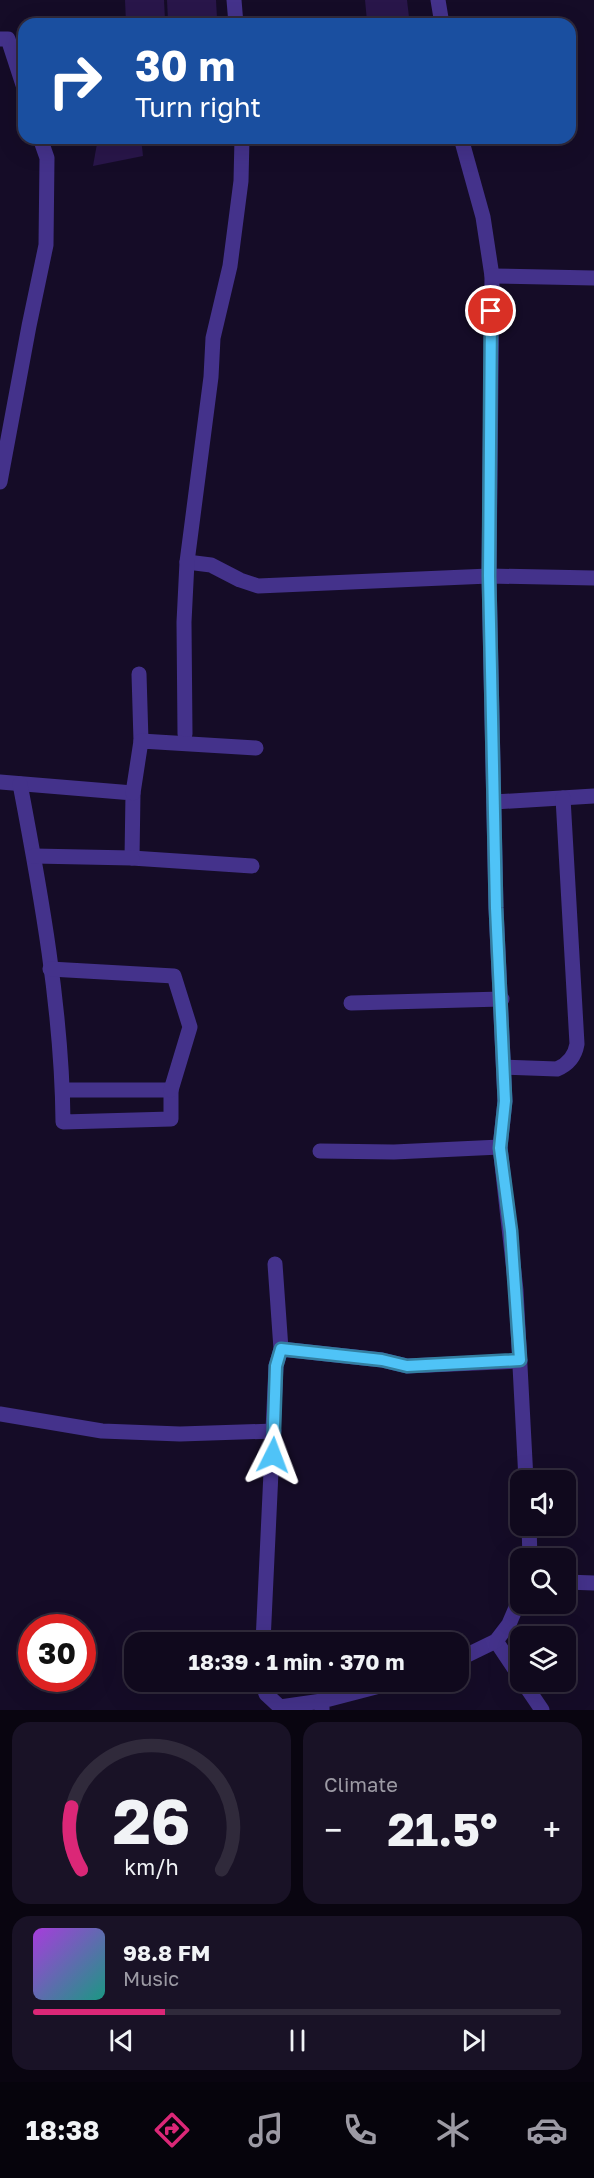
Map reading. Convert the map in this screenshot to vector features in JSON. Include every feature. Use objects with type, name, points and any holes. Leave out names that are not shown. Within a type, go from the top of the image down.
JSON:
[{"type":"street","points":[[234,0],[236,18]]},
{"type":"street","points":[[438,0],[440,18]]},
{"type":"street","points":[[0,39],[8,39],[18,70]]},
{"type":"street","points":[[0,482],[46,245],[47,158],[42,144]]},
{"type":"street","points":[[185,734],[184,622],[187,562],[211,377],[213,338],[230,266],[241,181],[242,144]]},
{"type":"street","points":[[463,144],[483,217],[492,276],[489,576],[496,908],[505,1101],[500,1148],[511,1231],[526,1470]]},
{"type":"street","points":[[492,276],[594,278]]},
{"type":"street","points":[[187,562],[211,565],[240,580],[258,586],[489,576],[594,578]]},
{"type":"street","points":[[132,858],[133,793],[141,741],[139,674]]},
{"type":"street","points":[[141,741],[256,748]]},
{"type":"street","points":[[0,782],[133,793]]},
{"type":"street","points":[[20,783],[34,856],[50,969],[63,1090],[63,1122],[171,1119],[171,1090],[190,1027],[174,976],[50,969]]},
{"type":"street","points":[[494,802],[594,796]]},
{"type":"street","points":[[504,1067],[557,1069],[564,1066],[575,1053],[577,1044],[563,798]]},
{"type":"street","points":[[34,856],[132,858],[252,866]]},
{"type":"street","points":[[351,1003],[502,999]]},
{"type":"street","points":[[63,1090],[171,1090]]},
{"type":"street","points":[[320,1151],[393,1152],[500,1148]]},
{"type":"street","points":[[264,1632],[276,1366],[281,1349],[275,1264]]},
{"type":"street","points":[[281,1349],[382,1360],[407,1366],[520,1360]]},
{"type":"street","points":[[0,1414],[102,1431],[180,1434],[274,1431]]},
{"type":"street","points":[[576,1582],[594,1583]]},
{"type":"street","points":[[469,1654],[496,1641],[513,1614]]},
{"type":"street","points":[[496,1641],[510,1662]]},
{"type":"street","points":[[265,1692],[280,1707],[322,1706],[365,1692]]},
{"type":"street","points":[[530,1692],[542,1710]]},
{"type":"building","points":[[125,0],[164,0],[165,18],[126,18]]},
{"type":"building","points":[[167,0],[216,0],[217,18],[168,18]]},
{"type":"building","points":[[365,0],[407,0],[409,17],[367,18]]},
{"type":"building","points":[[245,16],[287,17],[287,18],[245,18]]},
{"type":"building","points":[[97,144],[142,144],[143,156],[93,166]]},
{"type":"route","points":[[273,1455],[276,1366],[281,1349],[382,1360],[407,1366],[520,1360],[511,1231],[500,1148],[505,1101],[496,908],[489,576],[491,311]]}]
